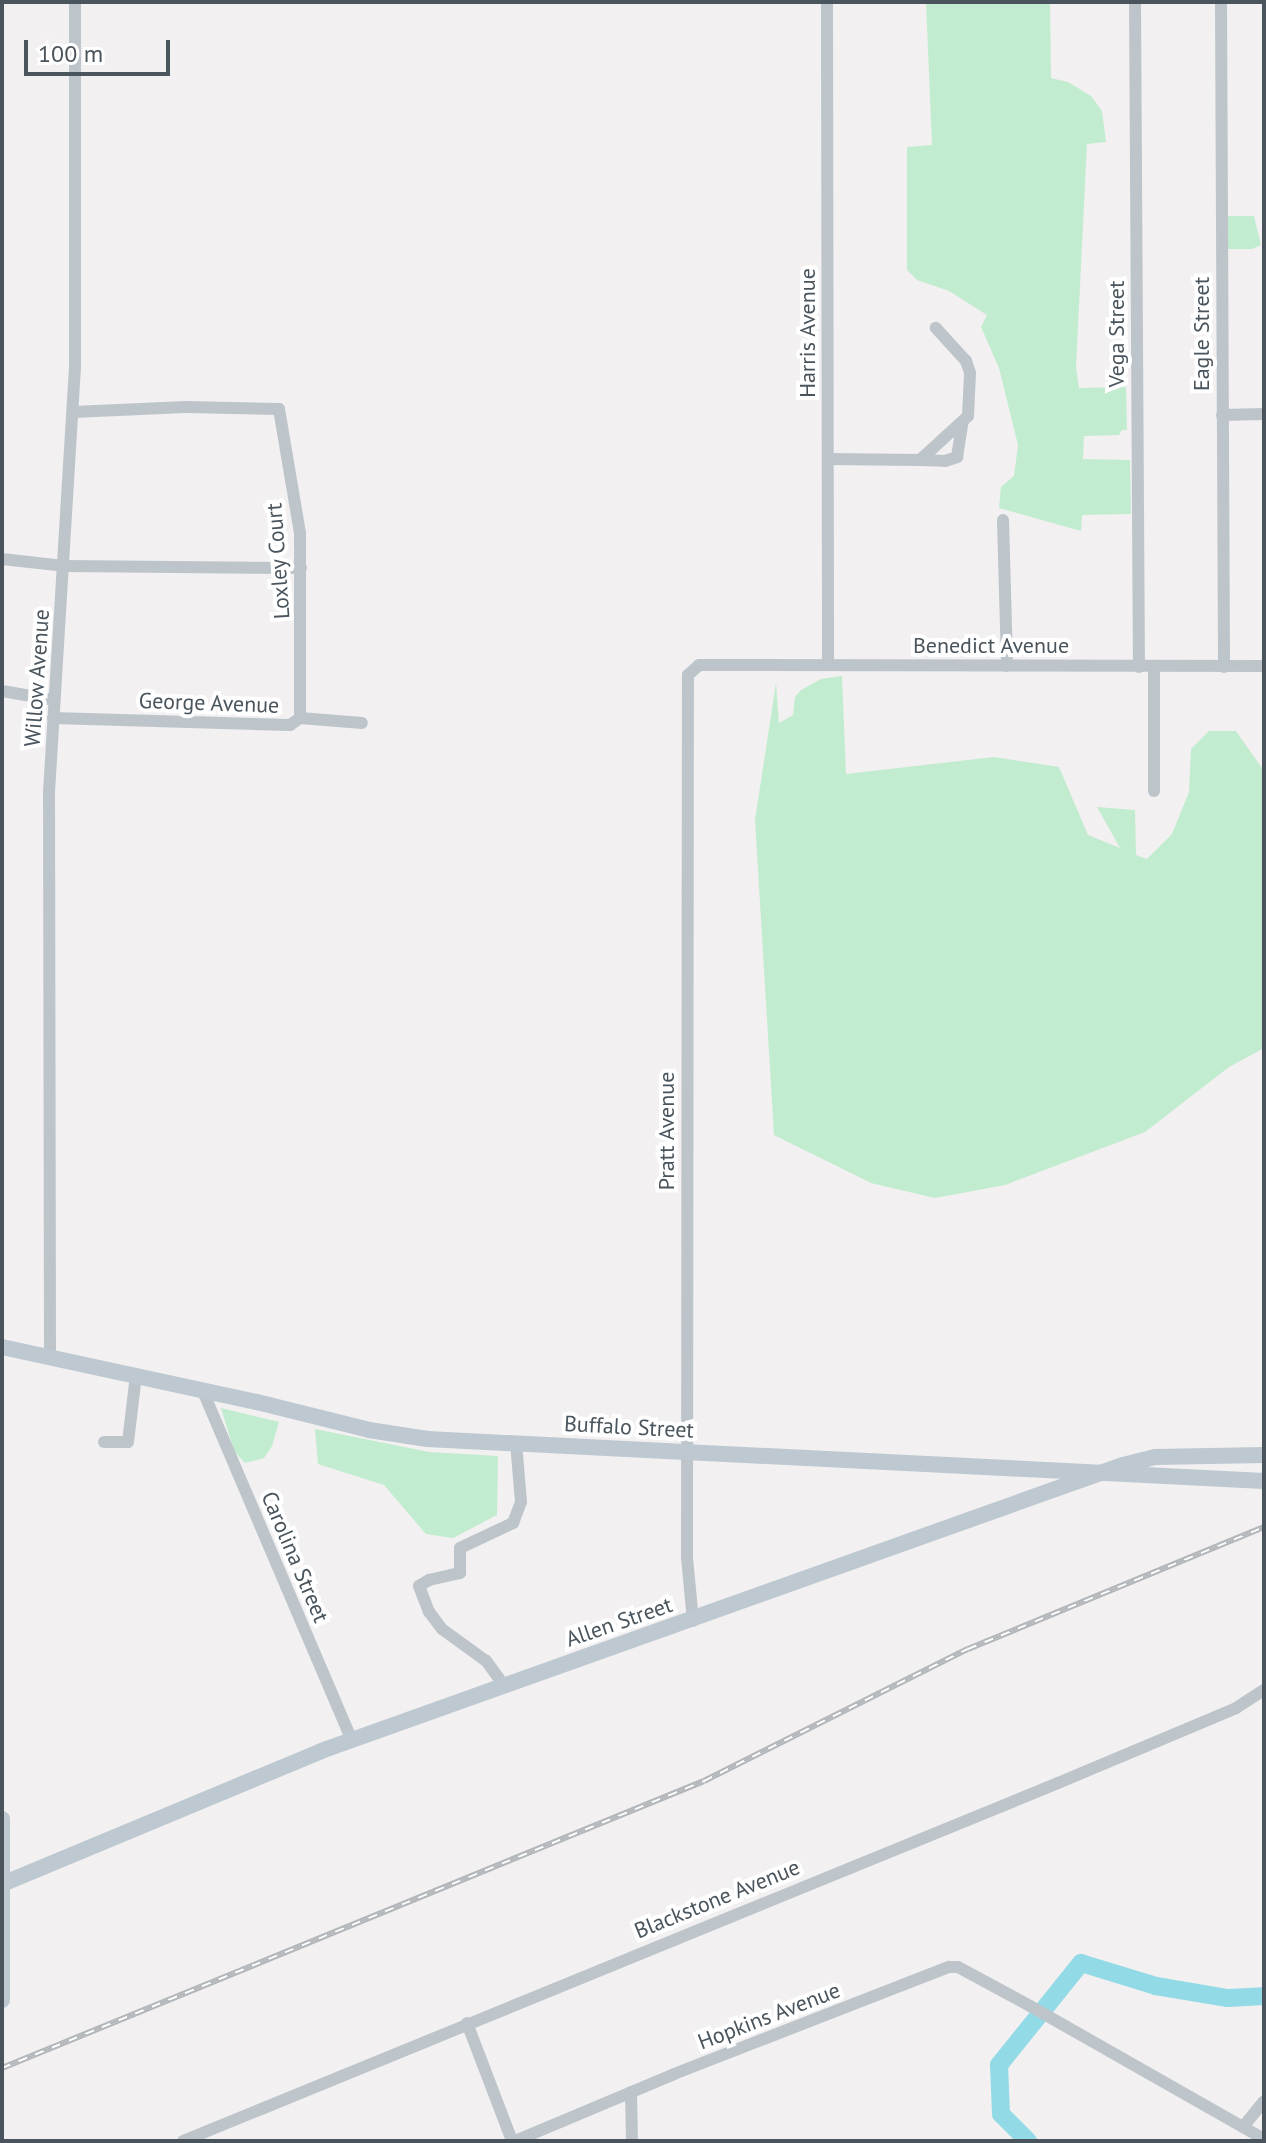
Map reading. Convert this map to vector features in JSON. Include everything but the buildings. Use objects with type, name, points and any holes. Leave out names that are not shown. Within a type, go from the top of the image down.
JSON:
[{"type":"street","name":"Willow Avenue","points":[[50,1356],[53,1209],[49,792],[73,412],[75,2]]},
{"type":"street","name":"Harris Avenue","points":[[827,2],[828,664]]},
{"type":"street","name":"Vega Street","points":[[1135,2],[1139,667]]},
{"type":"street","name":"Eagle Street","points":[[1221,2],[1224,667]]},
{"type":"street","points":[[920,460],[963,421],[970,410],[970,373],[958,349],[936,328]]},
{"type":"street","name":"Loxley Court","points":[[73,412],[279,409],[300,533],[300,718]]},
{"type":"street","points":[[1222,415],[1264,414]]},
{"type":"street","points":[[828,459],[945,461],[957,457],[963,421]]},
{"type":"street","points":[[1003,520],[1007,666]]},
{"type":"street","points":[[2,559],[64,566],[301,568]]},
{"type":"street","name":"Benedict Avenue","points":[[718,665],[1264,666]]},
{"type":"street","name":"Pratt Avenue","points":[[693,1621],[688,1596],[687,1452],[687,692],[693,668],[718,665]]},
{"type":"street","points":[[1154,667],[1154,791]]},
{"type":"street","points":[[2,691],[54,700]]},
{"type":"street","name":"George Avenue","points":[[53,718],[290,725],[300,718],[362,723]]},
{"type":"street","name":"Buffalo Street","points":[[2,1347],[202,1389],[387,1433],[516,1443],[1264,1481]]},
{"type":"street","points":[[104,1442],[128,1442],[136,1375]]},
{"type":"street","name":"Carolina Street","points":[[202,1389],[352,1740]]},
{"type":"street","points":[[503,1684],[486,1661],[442,1629],[429,1612],[419,1586],[429,1580],[460,1573],[460,1548],[513,1523],[521,1502],[516,1443]]},
{"type":"street","name":"Allen Street","points":[[2,1884],[352,1740],[503,1684],[693,1621],[1100,1473],[1165,1457],[1264,1455]]},
{"type":"street","points":[[1165,1457],[1160,1470],[1166,1476]]},
{"type":"street","name":"Blackstone Avenue","points":[[183,2141],[1060,1782],[1236,1708],[1264,1690]]},
{"type":"street","points":[[2,1819],[2,2000]]},
{"type":"street","name":"Hopkins Avenue","points":[[513,2141],[949,1967],[958,1967],[1243,2127]]},
{"type":"street","points":[[467,2023],[513,2141]]},
{"type":"street","points":[[631,2092],[632,2141]]},
{"type":"street","points":[[1264,2101],[1243,2127],[1264,2139]]},
{"type":"green space","points":[[926,2],[1050,2],[1051,78],[1068,82],[1091,96],[1102,111],[1106,142],[1087,144],[1076,367],[1079,388],[1126,387],[1127,430],[1122,430],[1119,435],[1084,436],[1083,459],[1130,460],[1131,514],[1082,515],[1081,531],[999,508],[1001,487],[1014,476],[1018,445],[999,368],[981,327],[987,315],[949,291],[917,280],[907,270],[907,147],[932,145]]},
{"type":"green space","points":[[1228,216],[1254,216],[1261,245],[1252,249],[1228,249]]},
{"type":"green space","points":[[842,676],[846,774],[994,757],[1059,767],[1088,835],[1120,848],[1097,807],[1135,810],[1136,855],[1147,859],[1172,834],[1189,792],[1191,749],[1209,731],[1236,731],[1264,771],[1264,1048],[1229,1067],[1145,1132],[1005,1185],[935,1198],[871,1183],[774,1135],[755,820],[776,683],[779,723],[793,715],[795,697],[801,690],[821,679]]},
{"type":"green space","points":[[221,1408],[279,1422],[272,1446],[264,1458],[245,1463],[234,1451]]},
{"type":"green space","points":[[315,1429],[429,1452],[498,1456],[497,1515],[453,1538],[426,1534],[384,1485],[318,1464]]},
{"type":"waterway","points":[[1028,2141],[1001,2114],[999,2065],[1081,1963],[1156,1986],[1228,1998],[1264,1996]]},
{"type":"railway","points":[[2,2068],[704,1781],[968,1649],[1264,1527]]}]
